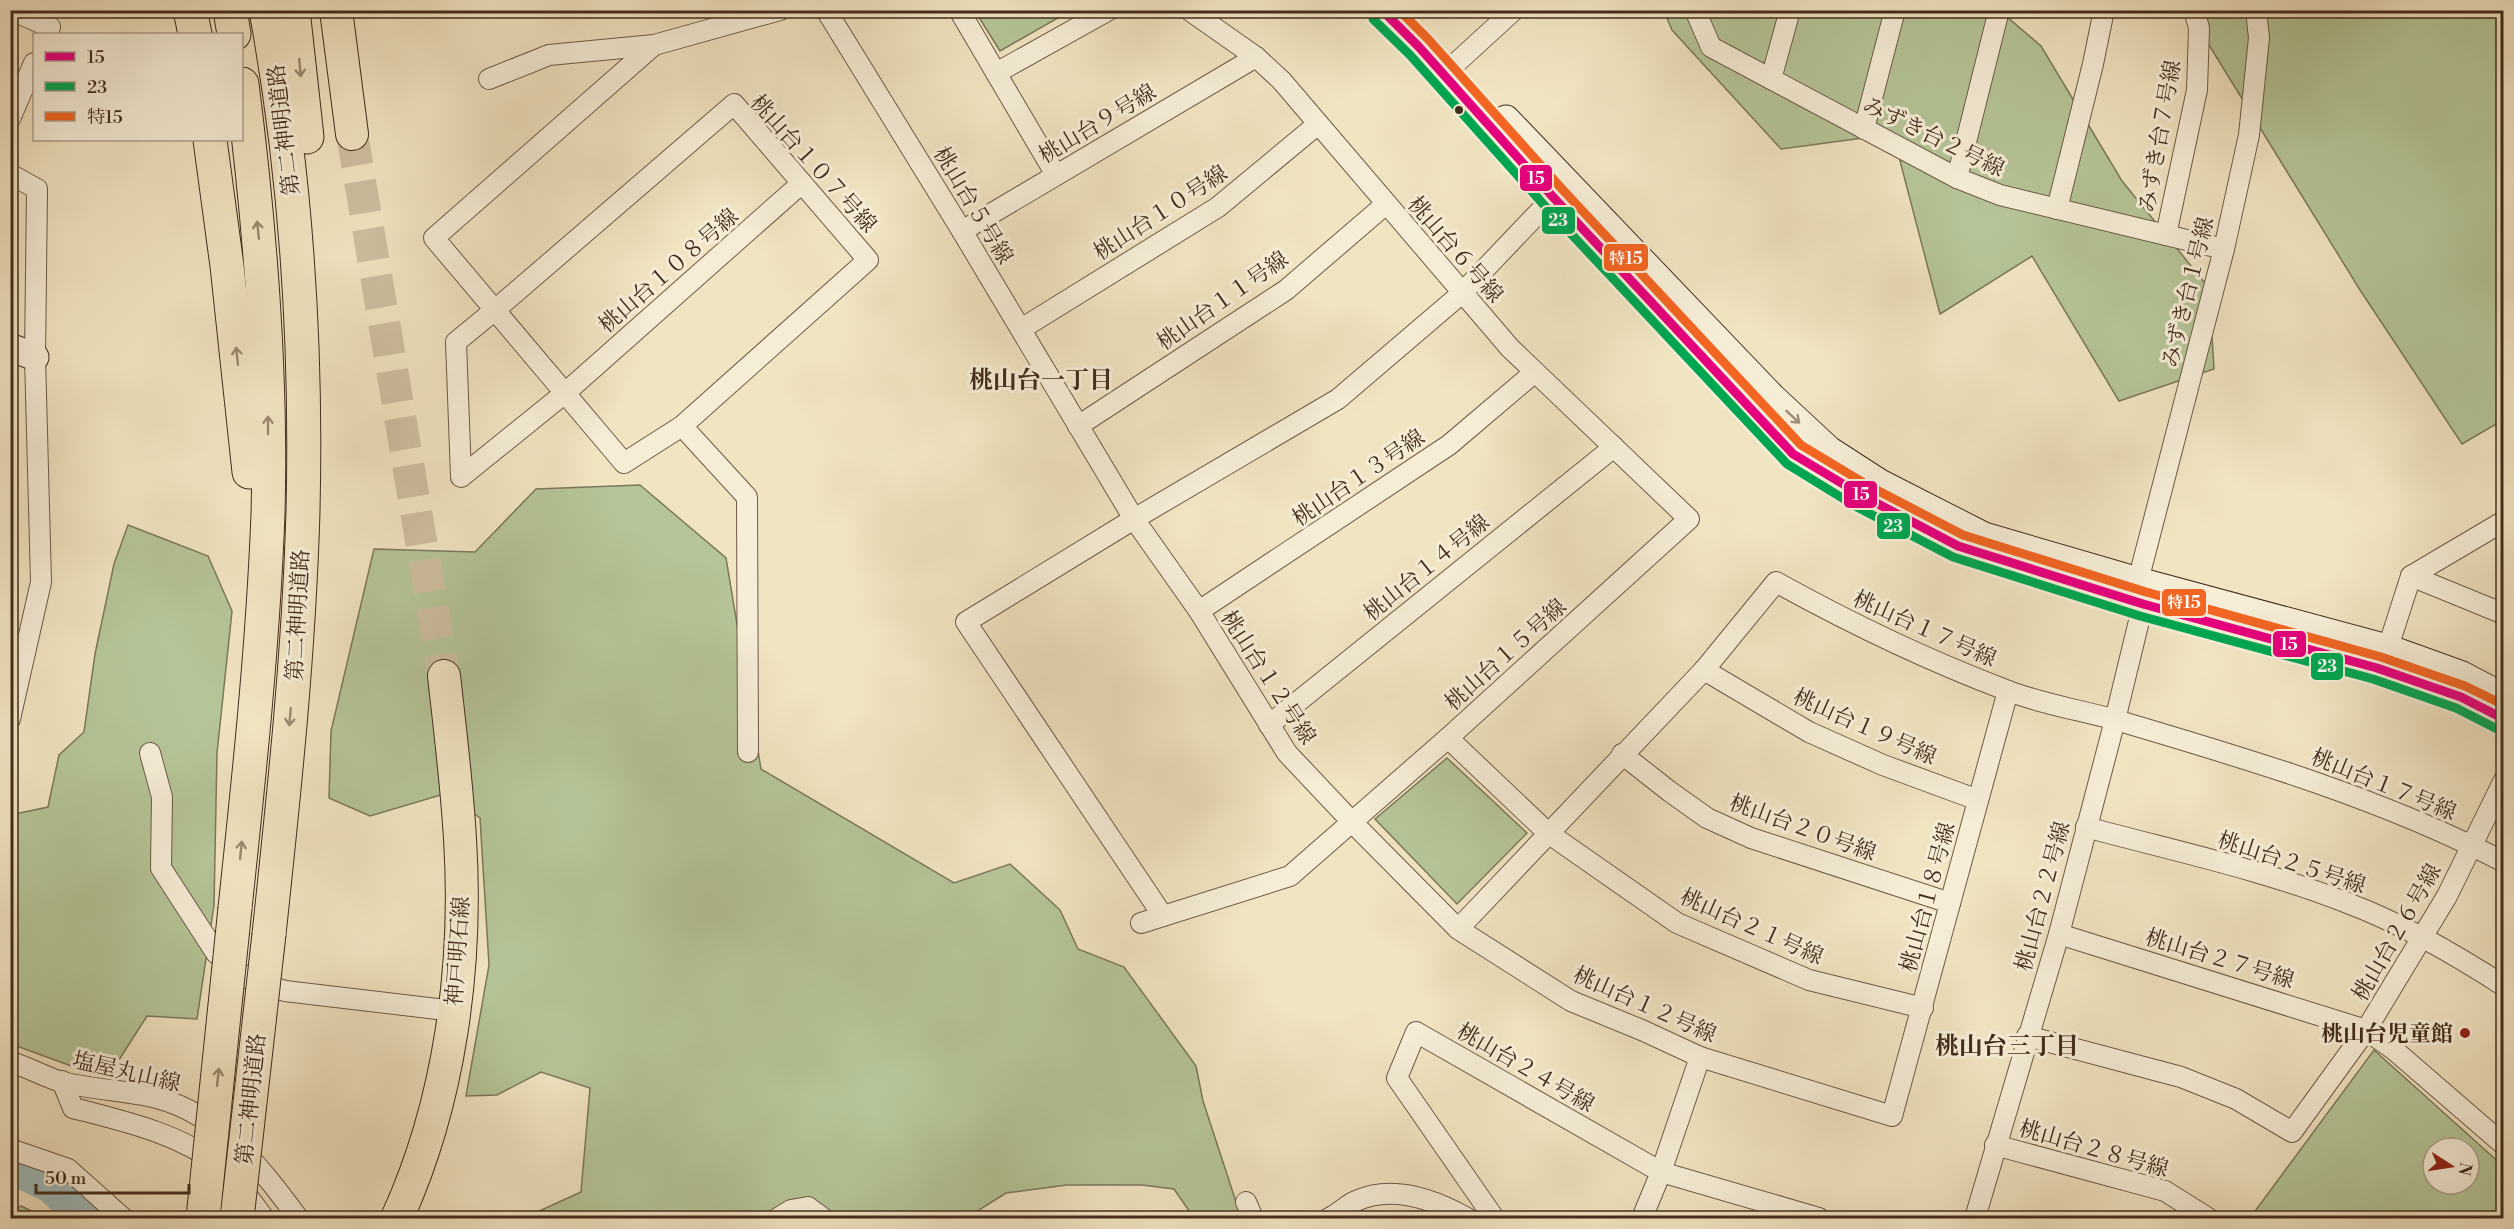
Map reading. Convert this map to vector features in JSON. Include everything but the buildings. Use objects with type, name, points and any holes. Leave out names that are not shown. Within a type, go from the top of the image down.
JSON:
[{"type":"highway","points":[[190,10],[195,33]]},
{"type":"highway","points":[[230,10],[234,33]]},
{"type":"highway","name":"第二神明道路","points":[[237,1218],[269,934],[291,710],[299,605],[303,500],[301,330],[286,141],[266,10]]},
{"type":"highway","points":[[293,10],[306,133],[315,331],[310,510],[299,605]]},
{"type":"highway","name":"第二神明道路","points":[[203,1218],[255,707],[268,513],[268,421],[260,245],[243,93]]},
{"type":"highway","points":[[210,141],[248,452],[255,585],[255,707]]},
{"type":"main road","points":[[336,10],[352,134]]},
{"type":"main road","name":"神戸明石線","points":[[397,1218],[436,1106],[454,1011],[460,962],[462,908],[460,840],[444,676]]},
{"type":"street","points":[[11,10],[50,27],[47,33]]},
{"type":"street","points":[[489,79],[549,55],[654,45],[780,10]]},
{"type":"street","name":"桃山台５号線","points":[[826,10],[962,231],[1078,426]]},
{"type":"street","points":[[959,10],[1056,176]]},
{"type":"street","points":[[996,73],[1108,10]]},
{"type":"street","name":"桃山台６号線","points":[[1189,10],[1256,57],[1281,80],[1461,294],[1510,348],[1689,519]]},
{"type":"street","points":[[1381,10],[1449,70],[1560,190],[1772,398],[1829,450],[1880,483],[1984,536],[2143,590],[2384,659],[2462,675],[2504,697]]},
{"type":"street","points":[[1405,10],[1449,70]]},
{"type":"street","points":[[1449,70],[1514,10]]},
{"type":"street","name":"みずき台２号線","points":[[1695,10],[1711,47],[1958,178],[2000,195],[2224,249]]},
{"type":"street","points":[[1771,79],[1790,10]]},
{"type":"street","points":[[1864,129],[1895,10]]},
{"type":"street","points":[[1958,178],[1999,10]]},
{"type":"street","points":[[2057,209],[2104,10]]},
{"type":"street","name":"みずき台７号線","points":[[2166,235],[2197,90],[2199,28],[2194,10]]},
{"type":"street","name":"みずき台１号線","points":[[2143,590],[2249,135],[2259,38],[2256,10]]},
{"type":"street","name":"桃山台１０７号線","points":[[495,310],[734,104],[868,260],[682,426],[624,463],[434,238],[654,45]]},
{"type":"street","name":"桃山台９号線","points":[[962,231],[1256,57]]},
{"type":"street","points":[[10,119],[33,65]]},
{"type":"street","name":"桃山台１０号線","points":[[1020,329],[1218,207],[1318,124]]},
{"type":"street","points":[[10,174],[37,189],[23,352],[41,582],[10,719]]},
{"type":"street","name":"桃山台１０８号線","points":[[495,310],[456,342],[461,477],[565,393],[802,183]]},
{"type":"street","points":[[1163,916],[966,622],[1134,519],[1338,399],[1461,294],[1560,190]]},
{"type":"street","name":"桃山台１１号線","points":[[1078,426],[1286,290],[1386,204]]},
{"type":"street","name":"桃山台１３号線","points":[[1198,612],[1449,445],[1535,372]]},
{"type":"street","points":[[682,426],[747,497],[748,752]]},
{"type":"street","name":"桃山台１２号線","points":[[1078,426],[1134,519],[1198,612],[1287,753],[1458,929],[1572,1001],[1700,1057],[1892,1116]]},
{"type":"street","name":"桃山台１４号線","points":[[1269,724],[1614,447]]},
{"type":"street","name":"桃山台１５号線","points":[[1142,922],[1290,876],[1448,738],[1689,519]]},
{"type":"street","points":[[2384,659],[2411,576],[2504,521]]},
{"type":"street","points":[[2411,576],[2504,614]]},
{"type":"street","name":"桃山台１７号線","points":[[1458,929],[1704,670],[1776,582],[1842,619],[2008,691],[2115,720],[2306,778],[2404,814],[2504,862]]},
{"type":"street","name":"桃山台２２号線","points":[[1975,1218],[2059,934],[2115,720],[2143,590]]},
{"type":"street","points":[[2384,659],[2504,719]]},
{"type":"street","name":"桃山台１９号線","points":[[1704,670],[1809,732],[1882,765],[1978,800]]},
{"type":"street","name":"桃山台１８号線","points":[[1892,1116],[2008,691]]},
{"type":"street","name":"桃山台２１号線","points":[[1448,738],[1548,833],[1677,923],[1809,980],[1923,1008]]},
{"type":"street","points":[[150,753],[162,797],[161,868],[216,953],[246,978],[285,991],[454,1011]]},
{"type":"street","name":"桃山台２０号線","points":[[1622,754],[1707,818],[1750,838],[1950,903]]},
{"type":"street","name":"桃山台２６号線","points":[[2027,1036],[2181,1077],[2236,1099],[2292,1132],[2366,1030],[2447,896],[2504,780]]},
{"type":"street","name":"桃山台２５号線","points":[[2086,827],[2295,884],[2352,904],[2421,938],[2504,986]]},
{"type":"street","name":"桃山台２７号線","points":[[2059,934],[2366,1030],[2393,1049],[2504,1145]]},
{"type":"street","name":"桃山台２４号線","points":[[1494,1218],[1396,1078],[1416,1032],[1661,1172],[1819,1218]]},
{"type":"street","points":[[1642,1218],[1661,1172],[1700,1057]]},
{"type":"street","name":"塩屋丸山線","points":[[10,1062],[27,1066],[62,1082],[125,1091],[160,1099],[196,1114],[230,1138],[263,1171],[298,1218]]},
{"type":"street","points":[[62,1082],[73,1108],[140,1126],[193,1148],[220,1166],[264,1218]]},
{"type":"street","name":"桃山台２８号線","points":[[1995,1145],[2165,1191],[2208,1218]]},
{"type":"street","points":[[10,1149],[68,1170],[123,1218]]},
{"type":"street","points":[[1329,1218],[1356,1201],[1389,1193],[1427,1199],[1467,1218]]},
{"type":"street","points":[[778,1218],[791,1210],[808,1207],[823,1218]]},
{"type":"green space","points":[[975,11],[1070,11],[1000,51]]},
{"type":"green space","points":[[1664,11],[2000,11],[2041,46],[2122,181],[2209,288],[2214,369],[2119,401],[2032,256],[1940,314],[1893,134],[1781,149],[1672,30]]},
{"type":"green space","points":[[2188,11],[2503,11],[2503,420],[2462,444],[2360,290]]},
{"type":"green space","points":[[640,485],[726,558],[761,769],[954,883],[1010,864],[1060,910],[1078,949],[1124,967],[1196,1066],[1203,1101],[1238,1208],[1245,1218],[1194,1218],[1174,1189],[1142,1185],[1067,1185],[1006,1193],[971,1215],[970,1218],[524,1218],[581,1192],[590,1088],[541,1072],[497,1095],[466,1096],[489,965],[480,818],[444,794],[370,816],[329,798],[331,731],[374,549],[475,552],[536,489]]},
{"type":"green space","points":[[128,525],[208,556],[232,611],[217,753],[214,905],[197,1019],[147,1016],[117,1063],[74,1067],[11,1044],[10,815],[48,807],[59,755],[84,732],[95,654],[114,564]]},
{"type":"green space","points":[[1447,758],[1527,833],[1457,904],[1375,819]]},
{"type":"green space","points":[[2374,1050],[2470,1136],[2421,1136],[2421,1196],[2481,1196],[2481,1146],[2503,1166],[2503,1218],[2250,1218]]},
{"type":"green space","points":[[21,1206],[46,1218],[11,1218],[11,1211]]},
{"type":"waterway","points":[[10,1164],[52,1184],[87,1218]]},
{"type":"tunnel","points":[[352,134],[444,676]]},
{"type":"transit line","name":"15","points":[[1382,10],[1419,47],[1553,197],[1793,454],[1863,496],[1958,546],[2143,604],[2377,668],[2461,697],[2504,719]]},
{"type":"transit line","name":"特15","points":[[1399,10],[1801,445],[1869,486],[1963,535],[2146,592],[2381,657],[2465,686],[2504,705]]},
{"type":"transit line","name":"23","points":[[1373,19],[1410,55],[1544,205],[1787,464],[1857,507],[1953,557],[2140,616],[2373,679],[2456,708],[2499,730]]},
{"type":"place","name":"桃山台児童館","points":[[2465,1033]]},
{"type":"district","name":"桃山台一丁目","points":[[1041,380]]},
{"type":"district","name":"桃山台三丁目","points":[[2007,1046]]}]
